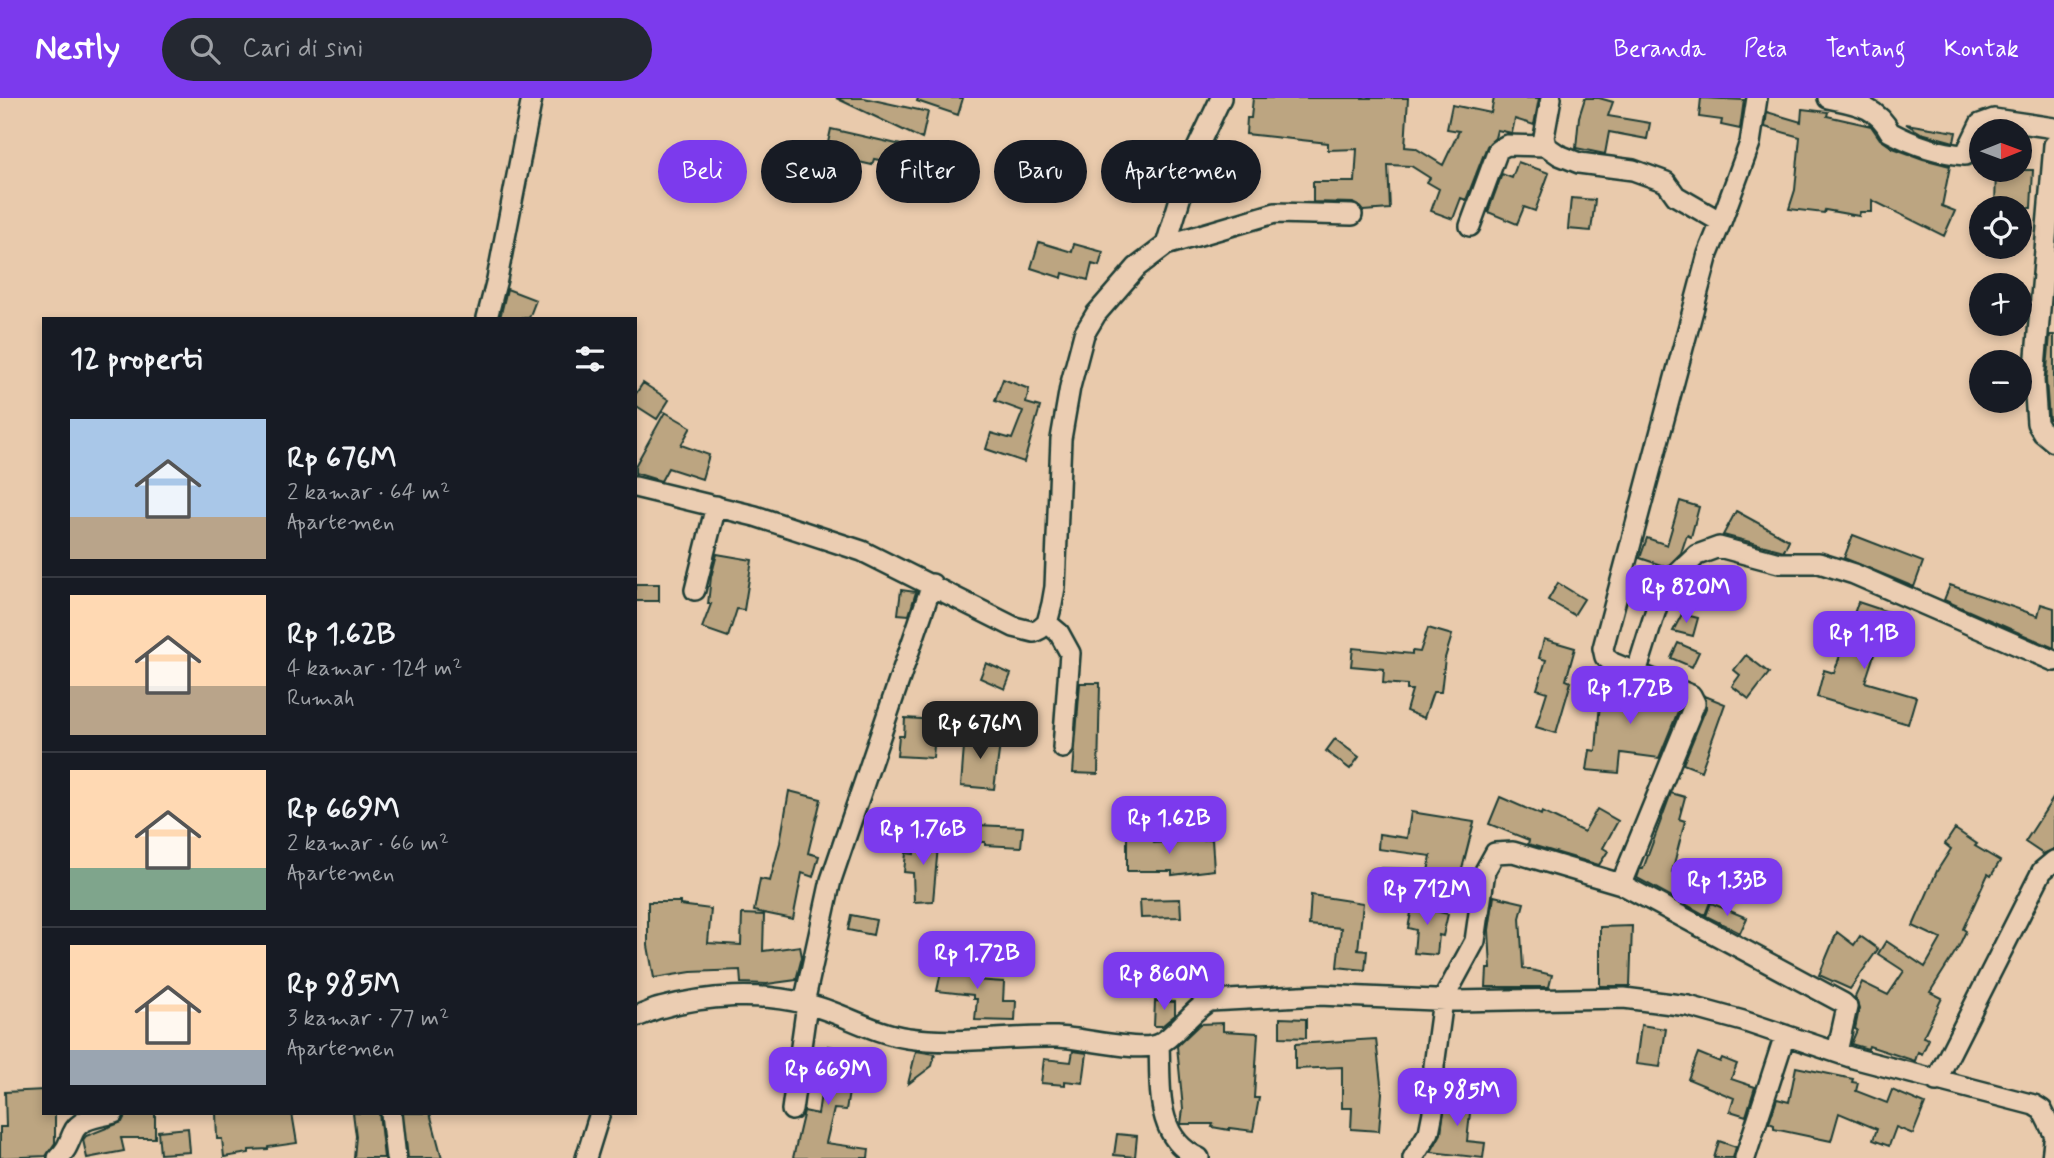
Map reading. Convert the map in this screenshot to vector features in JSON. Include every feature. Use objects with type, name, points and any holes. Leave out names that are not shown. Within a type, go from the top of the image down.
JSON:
[{"type":"street","points":[[487,317],[532,98]]},
{"type":"street","points":[[1166,246],[1192,159],[1221,98]]},
{"type":"street","points":[[1546,145],[1544,137],[1551,98]]},
{"type":"street","points":[[1621,884],[1695,703],[1691,695],[1613,663],[1605,657],[1603,648],[1708,254],[1750,143],[1757,98]]},
{"type":"street","points":[[1828,98],[1871,108],[1884,119],[1890,132],[1929,150],[1952,154],[1965,155],[1980,124],[1994,119],[2054,128]]},
{"type":"street","points":[[1470,226],[1498,150],[1507,145],[1546,145],[1559,155],[1579,163],[1633,170],[1666,183],[1676,196],[1721,222]]},
{"type":"street","points":[[2054,146],[2049,251],[2034,405],[2037,423],[2043,433],[2054,442]]},
{"type":"street","points":[[637,487],[796,528],[862,551],[1023,631],[1034,632],[1047,623],[1055,587],[1060,439],[1084,334],[1096,314],[1137,267],[1166,246],[1262,215],[1352,215]]},
{"type":"street","points":[[695,590],[716,506]]},
{"type":"street","points":[[1636,673],[1659,600],[1677,574],[1697,555],[1719,547],[1779,563],[1819,563],[1854,574],[2054,661]]},
{"type":"street","points":[[792,1110],[806,1003],[831,880],[932,584]]},
{"type":"street","points":[[1047,623],[1059,633],[1070,653],[1063,748]]},
{"type":"street","points":[[1413,1158],[1429,1132],[1433,1112],[1434,1066],[1443,1000],[1475,941],[1485,871],[1495,853],[1513,852],[1621,884],[1843,1003],[1847,1007],[1848,1015],[1838,1052]]},
{"type":"street","points":[[1936,1082],[2042,871],[2054,861]]},
{"type":"street","points":[[1377,878],[1414,880],[1481,898]]},
{"type":"street","points":[[637,1016],[662,1007],[704,999],[754,996],[806,1003],[833,1012],[851,1022],[906,1038],[975,1041],[1056,1037],[1151,1047],[1159,1044],[1199,1006],[1210,1000],[1319,995],[1443,1000],[1624,998],[1688,1006],[1936,1082],[2034,1105],[2042,1110],[2054,1134]]},
{"type":"street","points":[[1745,1158],[1785,1035]]},
{"type":"street","points":[[1159,1044],[1167,1128],[1186,1152],[1199,1158]]},
{"type":"street","points":[[58,1158],[69,1147],[73,1131],[79,1124],[108,1115]]},
{"type":"street","points":[[391,1115],[396,1158]]},
{"type":"street","points":[[586,1158],[599,1115]]},
{"type":"street","points":[[2052,1158],[2054,1141]]},
{"type":"building","points":[[836,98],[864,98],[928,112],[922,139]]},
{"type":"building","points":[[918,98],[963,98],[958,115],[917,101]]},
{"type":"building","points":[[1253,98],[1408,98],[1405,147],[1415,148],[1443,165],[1459,131],[1447,129],[1452,105],[1491,113],[1494,98],[1539,98],[1534,125],[1515,119],[1512,133],[1497,130],[1495,138],[1487,146],[1466,200],[1461,198],[1453,219],[1431,211],[1439,189],[1427,182],[1430,178],[1411,166],[1388,165],[1390,209],[1363,211],[1353,203],[1313,202],[1313,182],[1355,182],[1357,149],[1328,150],[1328,143],[1246,134]]},
{"type":"building","points":[[1585,98],[1613,102],[1608,116],[1650,123],[1647,139],[1609,132],[1605,154],[1576,148],[1579,117]]},
{"type":"building","points":[[1701,98],[1744,100],[1740,129],[1721,125],[1722,120],[1699,117]]},
{"type":"building","points":[[1802,109],[1828,112],[1827,116],[1871,126],[1880,139],[1893,148],[1950,166],[1942,206],[1955,211],[1944,236],[1872,200],[1872,212],[1860,212],[1859,216],[1825,210],[1824,213],[1789,209],[1795,190],[1800,137],[1765,127],[1767,112],[1801,122]]},
{"type":"building","points":[[1906,124],[1956,132],[1954,142],[1921,133]]},
{"type":"building","points":[[831,129],[879,140],[876,140],[876,159],[872,165],[862,163],[862,140],[829,140]]},
{"type":"building","points":[[1518,162],[1549,173],[1535,211],[1524,207],[1517,224],[1488,212],[1502,174],[1512,178]]},
{"type":"building","points":[[2033,170],[2032,196],[1995,196],[1996,182],[2032,182]]},
{"type":"building","points":[[1571,198],[1595,200],[1591,231],[1568,229]]},
{"type":"building","points":[[1039,242],[1072,252],[1074,244],[1103,252],[1099,266],[1092,264],[1088,280],[1063,273],[1062,278],[1031,268]]},
{"type":"building","points":[[507,289],[536,300],[529,317],[500,317]]},
{"type":"building","points":[[2050,335],[2054,335],[2054,420],[2049,419],[2046,380]]},
{"type":"building","points":[[1003,379],[1029,389],[1026,403],[1040,407],[1024,462],[986,449],[991,433],[1012,439],[1023,411],[995,401]]},
{"type":"building","points":[[643,383],[669,400],[657,419],[637,406],[637,392]]},
{"type":"building","points":[[665,412],[691,427],[681,445],[709,455],[702,479],[668,468],[661,481],[637,474],[637,462]]},
{"type":"building","points":[[1680,501],[1699,507],[1691,537],[1687,535],[1681,553],[1667,567],[1640,558],[1647,538],[1667,545]]},
{"type":"building","points":[[1736,511],[1789,540],[1784,551],[1723,535]]},
{"type":"building","points":[[1853,535],[1923,562],[1914,587],[1844,558]]},
{"type":"building","points":[[717,554],[752,560],[744,610],[737,609],[728,637],[702,628],[711,604],[708,604],[711,577]]},
{"type":"building","points":[[1558,583],[1584,599],[1574,615],[1548,600]]},
{"type":"building","points":[[637,584],[659,584],[659,601],[637,601]]},
{"type":"building","points":[[1950,585],[2038,616],[2041,604],[2054,608],[2054,648],[1944,600]]},
{"type":"building","points":[[901,590],[916,592],[909,615],[898,614]]},
{"type":"building","points":[[1858,602],[1888,612],[1865,682],[1916,697],[1908,724],[1817,697],[1824,670],[1834,673]]},
{"type":"building","points":[[1682,614],[1698,618],[1693,636],[1673,631]]},
{"type":"building","points":[[1428,628],[1452,635],[1445,658],[1441,692],[1433,692],[1424,718],[1406,711],[1412,690],[1407,690],[1407,685],[1383,683],[1384,669],[1351,666],[1353,648],[1412,654],[1412,651],[1420,652]]},
{"type":"building","points":[[1544,639],[1575,648],[1566,680],[1571,682],[1556,733],[1536,727],[1547,692],[1537,689],[1546,660],[1539,658]]},
{"type":"building","points":[[1678,643],[1699,652],[1692,667],[1671,658]]},
{"type":"building","points":[[1746,655],[1769,673],[1749,699],[1732,686],[1740,675],[1734,670]]},
{"type":"building","points":[[986,663],[1011,674],[1005,689],[980,678]]},
{"type":"building","points":[[1602,678],[1644,694],[1646,690],[1681,704],[1659,758],[1621,753],[1619,773],[1587,770],[1590,750],[1596,751]]},
{"type":"building","points":[[1080,683],[1100,683],[1098,774],[1073,773]]},
{"type":"building","points":[[1705,696],[1725,704],[1701,771],[1683,764],[1706,708]]},
{"type":"building","points":[[905,718],[936,720],[933,758],[897,756],[899,736],[904,736]]},
{"type":"building","points":[[965,734],[1001,737],[994,789],[961,786]]},
{"type":"building","points":[[1335,739],[1359,757],[1350,769],[1326,751]]},
{"type":"building","points":[[789,791],[821,799],[808,853],[819,856],[813,877],[802,873],[793,919],[754,911],[760,879],[770,881]]},
{"type":"building","points":[[1671,793],[1685,797],[1679,819],[1685,821],[1672,872],[1715,889],[1705,915],[1637,878],[1640,869],[1643,869]]},
{"type":"building","points":[[1500,797],[1541,815],[1542,812],[1584,832],[1597,809],[1618,821],[1603,848],[1608,851],[1599,865],[1528,844],[1529,840],[1489,824]]},
{"type":"building","points":[[2054,797],[2054,849],[2043,854],[2025,842]]},
{"type":"building","points":[[1411,812],[1474,822],[1460,877],[1428,871],[1431,856],[1378,849],[1379,834],[1407,838]]},
{"type":"building","points":[[948,818],[976,818],[976,825],[1023,827],[1021,847],[985,845],[985,842],[948,842]]},
{"type":"building","points":[[1955,829],[1977,844],[1975,846],[2000,861],[1991,876],[1988,874],[1963,929],[1966,931],[1959,946],[1930,992],[1942,998],[1923,1037],[1929,1039],[1922,1054],[1918,1052],[1915,1061],[1869,1046],[1868,1049],[1851,1044],[1857,1030],[1859,1009],[1855,997],[1862,982],[1888,995],[1904,971],[1878,954],[1886,941],[1925,967],[1941,939],[1913,926],[1937,871],[1951,849],[1945,844]]},
{"type":"building","points":[[914,835],[939,835],[933,901],[914,902],[913,873],[904,872],[906,853],[914,854]]},
{"type":"building","points":[[1127,836],[1153,836],[1154,843],[1212,839],[1214,870],[1172,875],[1172,871],[1127,871]]},
{"type":"building","points":[[1311,895],[1363,903],[1358,950],[1367,951],[1365,970],[1337,967],[1341,928],[1309,925]]},
{"type":"building","points":[[1494,896],[1524,903],[1520,918],[1523,968],[1552,975],[1549,987],[1486,987],[1487,969],[1491,969],[1489,930]]},
{"type":"building","points":[[1414,898],[1432,902],[1430,910],[1448,914],[1443,936],[1439,935],[1437,955],[1414,953],[1416,930],[1408,928]]},
{"type":"building","points":[[1180,899],[1181,917],[1141,918],[1140,900]]},
{"type":"building","points":[[648,902],[680,902],[680,905],[711,909],[708,943],[741,945],[742,914],[764,915],[763,951],[800,946],[802,957],[796,980],[767,984],[741,983],[740,970],[691,972],[654,978],[648,946]]},
{"type":"building","points":[[1711,903],[1747,918],[1740,933],[1706,916]]},
{"type":"building","points":[[851,915],[876,920],[873,935],[848,930]]},
{"type":"building","points":[[1632,926],[1630,986],[1600,986],[1600,927]]},
{"type":"building","points":[[1837,932],[1854,945],[1860,936],[1878,949],[1850,989],[1819,975]]},
{"type":"building","points":[[944,958],[974,963],[975,980],[1004,982],[1003,1001],[1016,1001],[1015,1021],[975,1020],[977,999],[973,999],[973,995],[937,991]]},
{"type":"building","points":[[1155,1001],[1175,1002],[1175,1015],[1162,1026],[1154,1026]]},
{"type":"building","points":[[1280,1018],[1306,1019],[1306,1038],[1280,1037]]},
{"type":"building","points":[[1223,1023],[1223,1031],[1258,1033],[1254,1098],[1259,1098],[1253,1131],[1212,1127],[1213,1124],[1181,1124],[1183,1109],[1177,1046],[1200,1024]]},
{"type":"building","points":[[1641,1025],[1666,1029],[1660,1067],[1636,1064]]},
{"type":"building","points":[[1376,1039],[1382,1093],[1379,1131],[1351,1129],[1352,1108],[1342,1108],[1342,1067],[1295,1069],[1295,1044]]},
{"type":"building","points":[[828,1046],[856,1051],[846,1110],[834,1109],[826,1143],[869,1149],[868,1158],[793,1158],[804,1111],[818,1114],[823,1080],[809,1076],[813,1052],[827,1054]]},
{"type":"building","points":[[916,1051],[935,1054],[932,1066],[908,1084]]},
{"type":"building","points":[[1073,1051],[1087,1053],[1083,1083],[1041,1083],[1044,1059],[1071,1062]]},
{"type":"building","points":[[1698,1053],[1720,1062],[1722,1058],[1737,1064],[1731,1079],[1755,1087],[1746,1116],[1730,1111],[1734,1098],[1688,1079]]},
{"type":"building","points":[[1796,1067],[1853,1079],[1852,1082],[1858,1083],[1856,1091],[1887,1103],[1892,1090],[1925,1104],[1913,1134],[1896,1127],[1889,1146],[1873,1140],[1877,1129],[1839,1113],[1831,1141],[1774,1129],[1774,1125],[1769,1123],[1777,1099],[1789,1102]]},
{"type":"building","points":[[42,1090],[42,1115],[55,1115],[55,1143],[46,1156],[0,1158],[0,1127],[6,1127],[5,1092]]},
{"type":"building","points":[[1446,1091],[1472,1094],[1467,1141],[1485,1143],[1483,1158],[1431,1152],[1441,1134]]},
{"type":"building","points":[[125,1115],[155,1115],[155,1138],[121,1138],[124,1151],[87,1158],[83,1140],[86,1136],[122,1122]]},
{"type":"building","points":[[216,1115],[292,1115],[297,1143],[249,1150],[249,1153],[224,1157],[222,1139],[217,1139]]},
{"type":"building","points":[[353,1115],[379,1115],[384,1158],[354,1158],[356,1136]]},
{"type":"building","points":[[403,1115],[431,1115],[442,1158],[408,1158]]},
{"type":"building","points":[[188,1128],[190,1152],[160,1154],[158,1131]]},
{"type":"building","points":[[1117,1134],[1137,1136],[1135,1157],[1114,1155]]},
{"type":"building","points":[[1719,1141],[1736,1147],[1733,1158],[1714,1158]]}]
